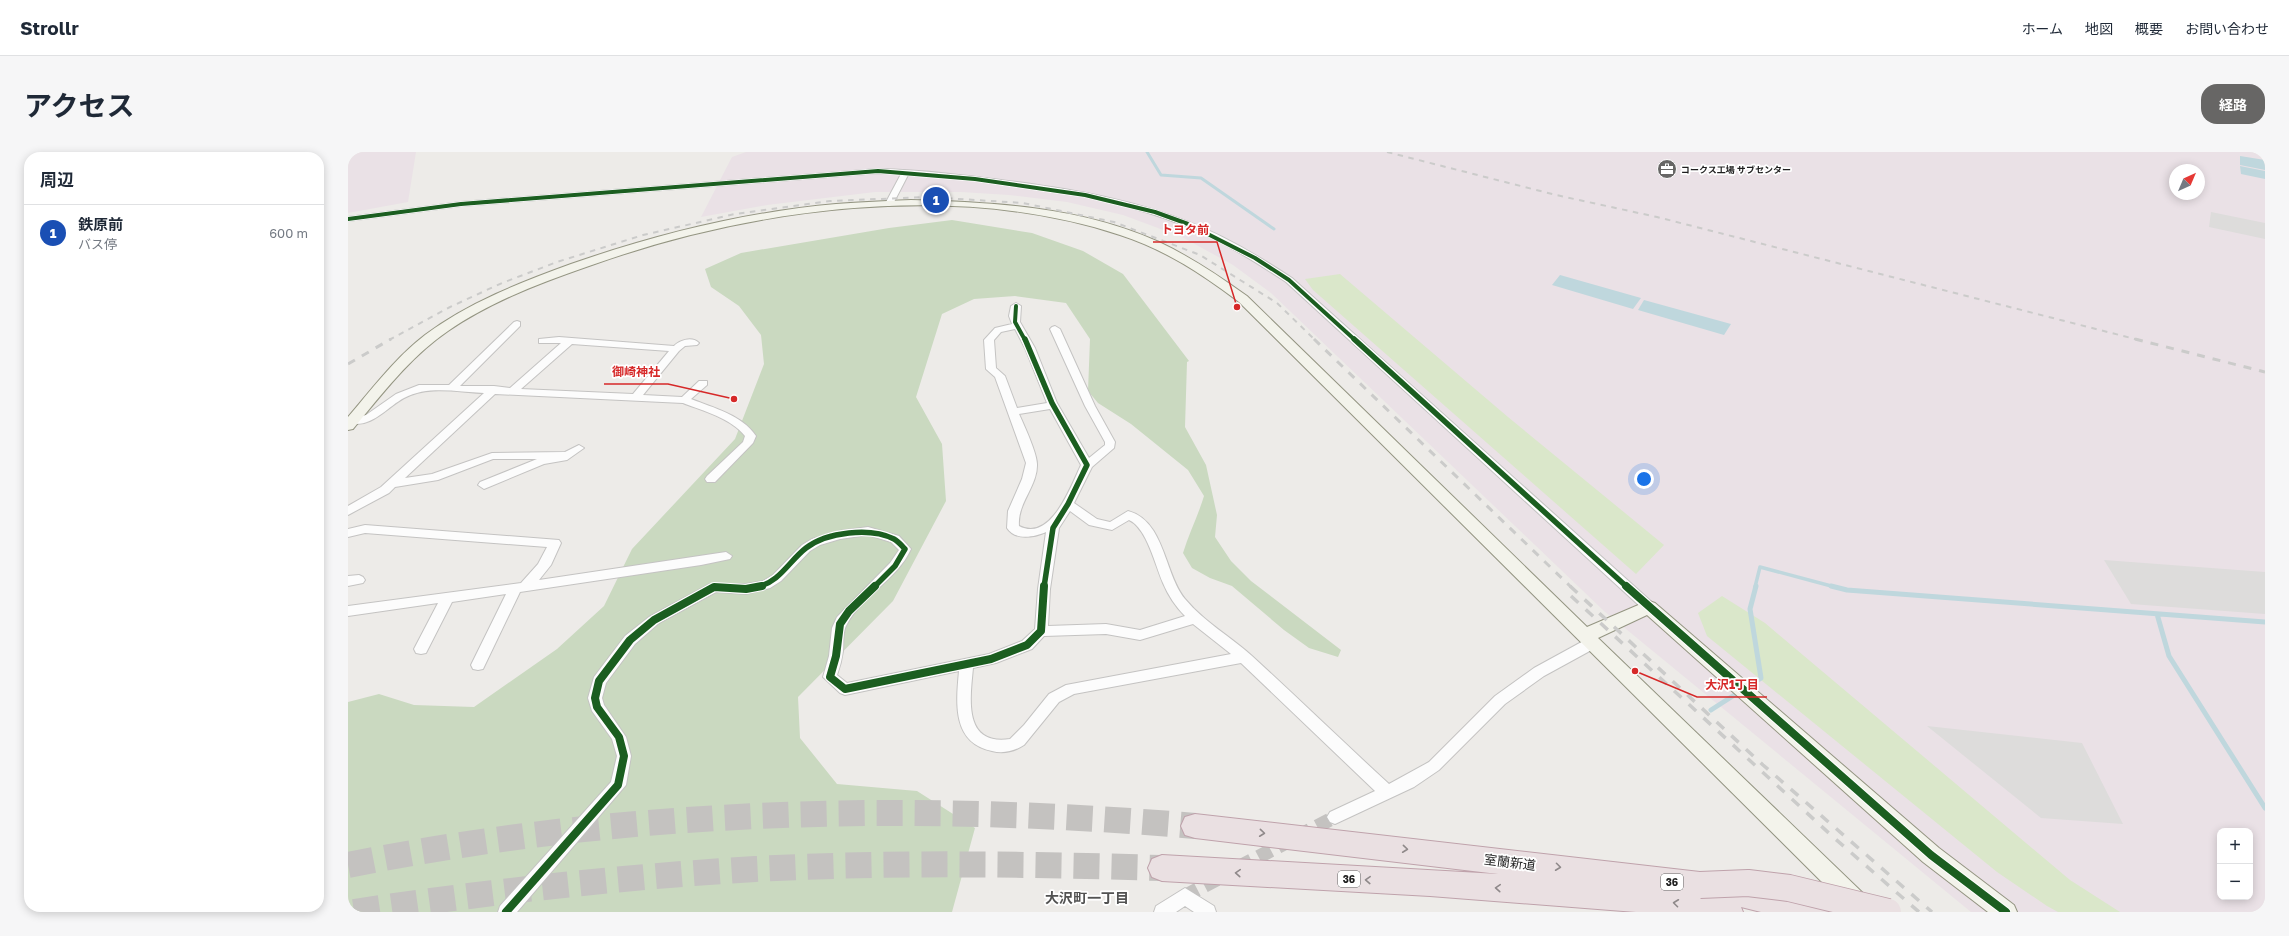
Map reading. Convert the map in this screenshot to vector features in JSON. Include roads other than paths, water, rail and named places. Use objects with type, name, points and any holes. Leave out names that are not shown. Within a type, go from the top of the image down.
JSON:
[{"type":"highway","name":"室蘭新道","points":[[1195,826],[1519,862],[1700,885],[1823,912]]},
{"type":"highway","name":"36","points":[[1162,868],[1430,883],[1620,896],[1728,912]]},
{"type":"highway","points":[[1700,885],[1748,883],[1789,888],[1888,912]]},
{"type":"highway","points":[[1573,893],[1649,912]]},
{"type":"street","points":[[348,219],[461,204],[878,171],[906,172],[1058,190],[1109,200],[1178,219],[1212,234],[1258,258],[1289,280],[1648,607],[1750,697],[1931,855],[2006,912]]},
{"type":"street","points":[[889,204],[906,172]]},
{"type":"street","points":[[350,424],[402,361],[443,329],[498,298],[538,281],[620,251],[700,230],[778,216],[889,204],[962,204],[1055,215],[1123,232],[1190,262],[1244,299],[1588,640],[1868,912]]},
{"type":"street","points":[[1016,306],[1014,316],[1017,326],[1030,348],[1053,405],[1087,465]]},
{"type":"street","points":[[452,388],[517,324]]},
{"type":"street","points":[[1017,326],[998,330],[989,340],[991,369],[1000,376],[1032,463],[1030,476],[1011,519],[1013,528],[1024,533],[1037,534],[1059,519]]},
{"type":"street","points":[[506,912],[618,785],[624,756],[619,737],[597,707],[595,698],[600,681],[630,640],[654,620],[698,594],[714,587],[746,589],[766,585],[777,578],[806,548],[816,542],[839,535],[868,531],[883,534],[895,539],[905,549],[903,556],[850,609],[841,621],[837,630],[836,652],[830,677],[845,689],[991,659],[1027,645],[1041,631],[1044,589],[1053,528],[1068,504],[1087,465],[1110,446],[1110,442],[1090,406],[1055,330]]},
{"type":"street","points":[[542,341],[569,341],[676,349]]},
{"type":"street","points":[[514,390],[569,341]]},
{"type":"street","points":[[635,398],[676,349],[683,343],[694,343]]},
{"type":"street","points":[[684,400],[703,383]]},
{"type":"street","points":[[350,424],[369,418],[400,396],[423,387],[514,390],[684,400],[723,415],[747,429],[751,436],[748,443],[711,480]]},
{"type":"street","points":[[348,511],[391,484],[494,390]]},
{"type":"street","points":[[1012,412],[1053,405]]},
{"type":"street","points":[[391,484],[434,477],[492,456],[574,451],[542,461],[484,485]]},
{"type":"street","points":[[1068,504],[1093,522],[1112,526],[1128,515],[1132,516],[1147,530],[1157,550],[1173,592],[1196,618],[1244,658],[1387,792]]},
{"type":"street","points":[[348,534],[365,529],[555,543],[544,565],[532,580],[519,588],[478,665]]},
{"type":"street","points":[[348,611],[686,564],[726,556]]},
{"type":"street","points":[[421,649],[447,598]]},
{"type":"street","points":[[1335,818],[1409,782],[1434,766],[1500,700],[1517,687],[1588,640],[1648,607]]},
{"type":"street","points":[[1041,631],[1106,628],[1140,635],[1196,618]]},
{"type":"street","points":[[967,664],[964,690],[967,722],[974,738],[987,746],[1002,746],[1014,743],[1055,697],[1071,689],[1244,658]]},
{"type":"street","points":[[1162,912],[1185,896],[1208,912]]},
{"type":"water","points":[[2240,156],[2265,160],[2265,170],[2240,165]]},
{"type":"water","points":[[2240,166],[2265,171],[2265,179],[2241,174]]},
{"type":"water","points":[[1560,275],[1641,298],[1633,309],[1552,285]]},
{"type":"water","points":[[1644,300],[1731,324],[1724,335],[1638,310]]},
{"type":"waterway","points":[[1147,152],[1161,175],[1201,178],[1274,229]]},
{"type":"waterway","points":[[1755,587],[1760,567],[1835,587]]},
{"type":"waterway","points":[[1746,687],[1761,678],[1750,609],[1756,586]]},
{"type":"waterway","points":[[1831,586],[1835,587]]},
{"type":"waterway","points":[[1835,587],[1847,590],[2265,622]]},
{"type":"waterway","points":[[2157,614],[2169,656],[2265,808]]},
{"type":"waterway","points":[[1711,710],[1739,692]]},
{"type":"tunnel","points":[[348,865],[453,846],[558,832],[664,822],[770,816],[876,813],[983,814],[1089,818],[1195,826]]},
{"type":"tunnel","points":[[1239,867],[1335,817]]},
{"type":"tunnel","points":[[354,912],[554,886],[654,876],[755,869],[856,865],[958,864],[1162,868]]},
{"type":"tunnel","points":[[1185,896],[1223,876]]},
{"type":"railway","points":[[1387,152],[1556,195],[1657,217],[2139,340]]},
{"type":"railway","points":[[389,340],[450,307],[502,283],[557,262],[643,235],[735,214],[830,201],[927,197],[1023,203],[1114,222],[1200,255],[1277,303],[1315,340]]},
{"type":"railway","points":[[348,364],[391,339]]},
{"type":"railway","points":[[1314,339],[1571,587]]},
{"type":"railway","points":[[2135,339],[2265,372]]},
{"type":"railway","points":[[1570,586],[1763,765],[1932,912]]},
{"type":"railway","points":[[1571,596],[1832,836],[1919,912]]},
{"type":"place","name":"コークス工場 サブセンター","points":[[1667,169]]},
{"type":"place","name":"鉄原前","points":[[936,200]]},
{"type":"place","name":"トヨタ前","points":[[1237,307]]},
{"type":"place","name":"御崎神社","points":[[734,399]]},
{"type":"place","name":"大沢1丁目","points":[[1635,671]]},
{"type":"district","name":"大沢町一丁目","points":[[1087,897]]}]
